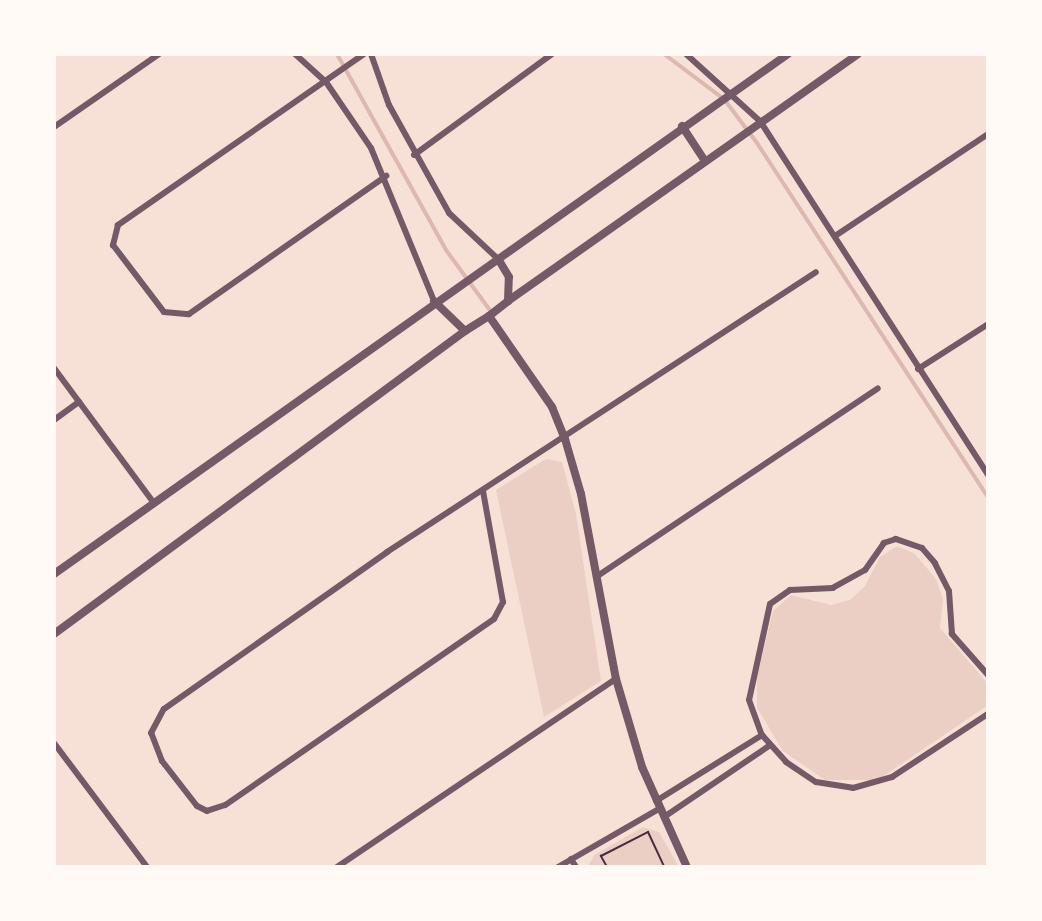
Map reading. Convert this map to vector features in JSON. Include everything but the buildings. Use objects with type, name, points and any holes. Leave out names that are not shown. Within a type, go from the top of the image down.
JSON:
[{"type":"street","points":[[54,127],[159,54]]},
{"type":"street","points":[[295,54],[326,82],[386,176],[434,301],[465,331]]},
{"type":"street","points":[[364,54],[352,60],[326,82],[118,225],[113,245],[164,312],[189,314],[386,176]]},
{"type":"street","points":[[371,54],[414,155],[448,213],[498,259],[509,277],[508,302]]},
{"type":"street","points":[[414,155],[552,54]]},
{"type":"street","points":[[686,54],[760,121],[988,475]]},
{"type":"street","points":[[54,574],[434,301],[498,259],[715,102],[788,54]]},
{"type":"street","points":[[54,634],[465,331],[741,134],[858,54]]},
{"type":"street","points":[[682,126],[705,161]]},
{"type":"street","points":[[835,236],[988,134]]},
{"type":"street","points":[[483,491],[503,602],[494,619],[225,805],[207,811],[197,806],[162,761],[151,732],[164,709],[483,491],[816,272]]},
{"type":"street","points":[[489,316],[552,407],[565,439],[616,679],[658,805],[687,867]]},
{"type":"street","points":[[918,369],[988,324]]},
{"type":"street","points":[[54,368],[153,502]]},
{"type":"street","points":[[596,577],[878,388]]},
{"type":"street","points":[[54,420],[79,402]]},
{"type":"street","points":[[988,675],[952,634],[949,591],[935,563],[922,548],[896,539],[884,543],[865,570],[833,588],[790,591],[770,604],[749,700],[762,735],[770,746],[816,782],[872,786],[988,714]]},
{"type":"street","points":[[337,867],[616,679]]},
{"type":"street","points":[[558,867],[658,805],[762,735]]},
{"type":"street","points":[[54,743],[147,867]]},
{"type":"street","points":[[664,817],[770,746]]},
{"type":"street","points":[[571,859],[576,867]]},
{"type":"path","points":[[607,867],[601,856],[648,832],[664,867]]},
{"type":"shaded area","points":[[546,459],[562,462],[576,514],[601,681],[544,717],[496,490]]},
{"type":"shaded area","points":[[897,546],[914,553],[936,579],[943,599],[940,628],[988,684],[988,705],[878,780],[825,780],[783,751],[757,708],[757,677],[773,611],[791,595],[831,605],[850,600],[865,586],[880,557]]},
{"type":"shaded area","points":[[643,827],[659,832],[679,867],[588,867],[594,855]]},
{"type":"waterway","points":[[337,54],[446,250],[489,309]]},
{"type":"waterway","points":[[664,54],[724,99],[757,143],[988,498]]}]
